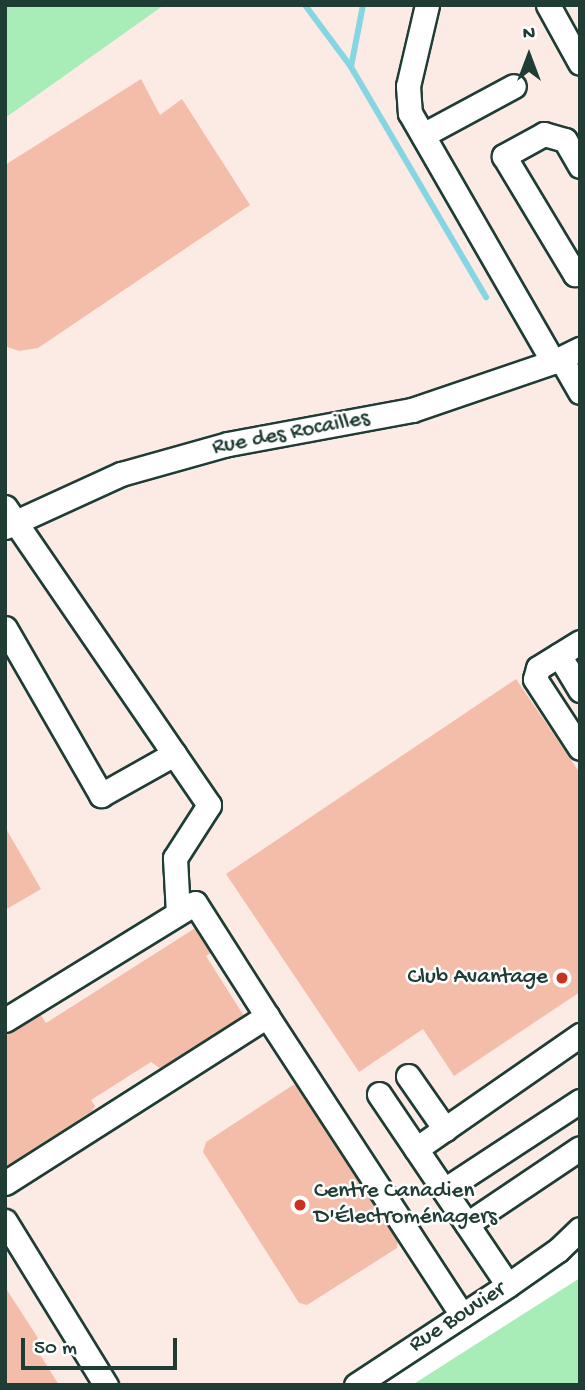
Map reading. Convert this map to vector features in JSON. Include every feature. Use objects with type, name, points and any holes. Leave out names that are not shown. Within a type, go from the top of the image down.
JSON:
[{"type":"street","points":[[427,5],[408,86],[410,113],[565,357],[580,393]]},
{"type":"street","points":[[548,5],[580,63]]},
{"type":"street","points":[[423,135],[514,86]]},
{"type":"street","points":[[580,166],[565,140],[544,134],[504,156],[575,274],[580,271]]},
{"type":"street","name":"Rue des Rocailles","points":[[8,518],[121,474],[228,444],[412,410],[565,357]]},
{"type":"street","points":[[8,518],[209,805],[175,858],[178,913]]},
{"type":"street","points":[[5,628],[101,794],[174,754]]},
{"type":"street","points":[[580,642],[538,668],[535,679],[580,748]]},
{"type":"street","points":[[559,655],[580,690]]},
{"type":"street","points":[[5,1020],[195,903],[462,1315]]},
{"type":"street","points":[[5,1183],[267,1016]]},
{"type":"street","points":[[416,1149],[580,1035]]},
{"type":"street","points":[[408,1076],[445,1129]]},
{"type":"street","points":[[379,1094],[508,1285]]},
{"type":"street","points":[[444,1191],[580,1101]]},
{"type":"street","points":[[467,1224],[580,1147]]},
{"type":"street","points":[[5,1221],[106,1385]]},
{"type":"street","name":"Rue Bouvier","points":[[356,1385],[558,1250],[580,1228]]},
{"type":"street","name":"Rue Bouvier","points":[[558,1250],[580,1241]]},
{"type":"shaded area","points":[[5,5],[580,5],[580,1229],[356,1385],[5,1385]]},
{"type":"green space","points":[[5,5],[164,5],[5,118]]},
{"type":"green space","points":[[580,1278],[580,1385],[412,1385]]},
{"type":"building","points":[[141,79],[160,115],[182,99],[250,205],[38,348],[19,351],[5,346],[5,165]]},
{"type":"building","points":[[516,679],[580,773],[580,992],[454,1076],[423,1029],[359,1072],[226,874]]},
{"type":"building","points":[[5,827],[41,889],[5,910]]},
{"type":"building","points":[[200,925],[216,950],[206,956],[244,1016],[161,1069],[151,1062],[91,1100],[95,1106],[92,1111],[5,1167],[5,1036],[40,1014],[46,1023]]},
{"type":"building","points":[[293,1085],[307,1089],[398,1240],[397,1248],[307,1305],[299,1303],[203,1152],[206,1142]]},
{"type":"building","points":[[5,1287],[38,1338],[34,1345],[59,1385],[5,1385]]},
{"type":"waterway","points":[[305,5],[351,67],[486,297]]},
{"type":"waterway","points":[[351,67],[363,5]]},
{"type":"place","name":"Club Avantage","points":[[562,978]]},
{"type":"place","name":"Centre Canadien D'Électroménagers","points":[[300,1205]]}]
